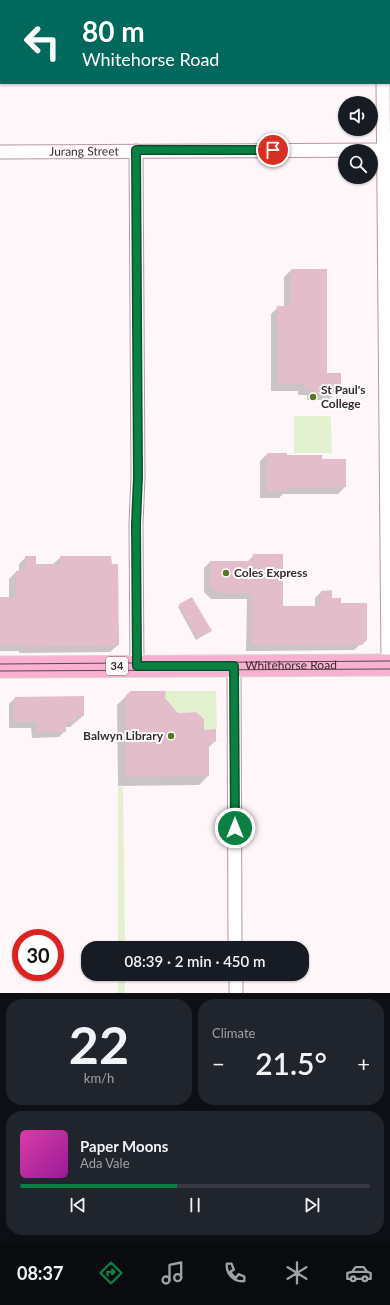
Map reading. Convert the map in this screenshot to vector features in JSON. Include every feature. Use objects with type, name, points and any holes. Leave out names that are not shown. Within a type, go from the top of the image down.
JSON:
[{"type":"main road","name":"Whitehorse Road","points":[[0,667],[389,665]]},
{"type":"street","points":[[383,84],[389,665]]},
{"type":"street","points":[[136,150],[138,477],[136,524],[137,666]]},
{"type":"street","name":"Jurang Street","points":[[0,152],[136,150],[383,150]]},
{"type":"street","points":[[234,666],[235,941]]},
{"type":"street","points":[[236,981],[236,993]]},
{"type":"green space","points":[[294,416],[330,416],[332,453],[294,453]]},
{"type":"green space","points":[[166,691],[216,691],[217,729],[204,730],[204,719],[196,712],[178,713],[165,698]]},
{"type":"green space","points":[[118,787],[123,787],[125,941],[118,941]]},
{"type":"green space","points":[[118,981],[125,981],[125,993],[118,993]]},
{"type":"building","points":[[291,269],[327,269],[327,373],[341,373],[341,388],[336,389],[336,393],[314,394],[314,389],[304,389],[304,384],[278,384],[277,306],[291,306]]},
{"type":"building","points":[[267,453],[287,453],[287,455],[322,455],[322,459],[346,459],[346,487],[287,488],[287,491],[267,491]]},
{"type":"building","points":[[253,554],[283,554],[283,606],[321,606],[321,591],[332,590],[332,598],[341,598],[341,603],[367,603],[367,640],[362,645],[252,645],[252,593],[218,593],[210,586],[210,561],[253,561]]},
{"type":"building","points":[[25,556],[36,556],[36,564],[60,564],[60,556],[111,556],[112,564],[118,564],[119,645],[26,647],[26,645],[0,645],[0,597],[16,597],[16,571],[25,570]]},
{"type":"building","points":[[192,597],[212,631],[198,638],[179,604]]},
{"type":"building","name":"Balwyn Library","points":[[131,691],[166,691],[165,698],[178,713],[196,712],[204,719],[204,730],[216,729],[216,742],[209,742],[209,776],[126,777],[126,695]]},
{"type":"building","points":[[84,696],[84,716],[77,716],[77,721],[66,722],[66,732],[37,732],[37,722],[14,722],[15,697]]},
{"type":"tram line","points":[[0,664],[390,661]]},
{"type":"tram line","points":[[0,671],[390,669]]},
{"type":"place","name":"St Paul's College","points":[[313,397]]},
{"type":"place","name":"Coles Express","points":[[226,573]]},
{"type":"place","name":"Balwyn Library","points":[[171,736]]},
{"type":"route","points":[[235,828],[234,666],[137,666],[136,498],[138,477],[136,150],[273,150]]}]
